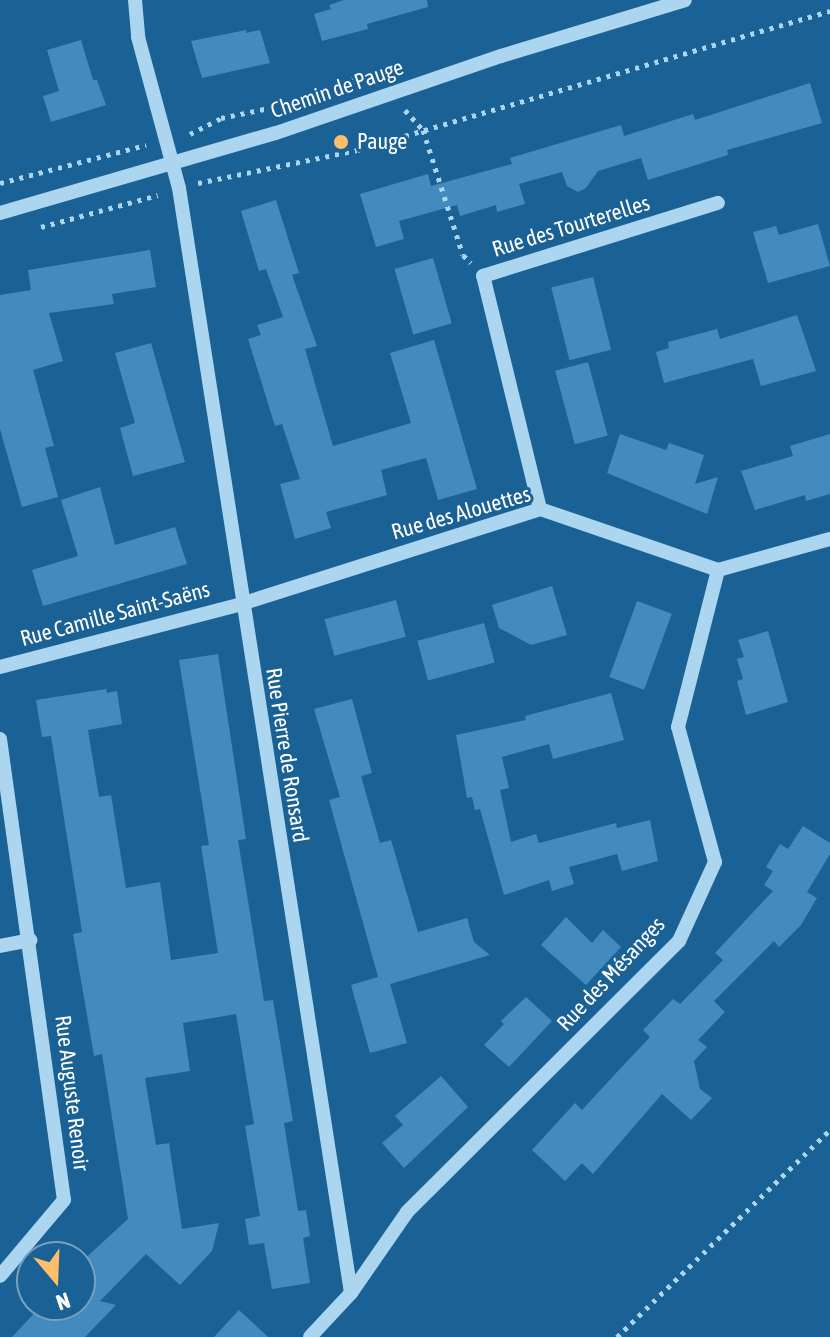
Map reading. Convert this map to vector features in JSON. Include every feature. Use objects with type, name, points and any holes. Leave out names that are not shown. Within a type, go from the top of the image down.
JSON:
[{"type":"street","name":"Rue Pierre de Ronsard","points":[[135,0],[138,37],[179,188],[241,604],[351,1293]]},
{"type":"street","name":"Chemin de Pauge","points":[[0,213],[173,164],[358,106],[501,56],[685,0]]},
{"type":"street","name":"Rue des Tourterelles","points":[[540,509],[483,276],[718,203]]},
{"type":"street","name":"Rue des Alouettes","points":[[241,604],[540,509],[718,570]]},
{"type":"street","points":[[718,570],[830,539]]},
{"type":"street","name":"Rue des Mésanges","points":[[351,1293],[407,1212],[679,941],[715,862],[678,727],[718,570]]},
{"type":"street","name":"Rue Camille Saint-Saëns","points":[[0,667],[241,604]]},
{"type":"street","name":"Rue Auguste Renoir","points":[[0,739],[64,1200],[0,1276]]},
{"type":"street","points":[[0,946],[30,940]]},
{"type":"street","points":[[310,1337],[351,1293]]},
{"type":"path","points":[[35,228],[128,205],[179,188],[357,150],[830,11]]},
{"type":"path","points":[[423,130],[463,255],[483,276]]},
{"type":"path","points":[[617,1337],[830,1130]]},
{"type":"building","points":[[344,0],[427,0],[428,7],[367,24],[368,29],[322,41],[314,14],[331,9],[329,5]]},
{"type":"building","points":[[246,30],[246,33],[260,30],[270,63],[202,78],[191,41]]},
{"type":"building","points":[[81,40],[93,80],[97,80],[106,105],[51,122],[43,96],[59,91],[47,50]]},
{"type":"building","points":[[810,83],[822,123],[727,150],[728,155],[648,180],[641,158],[598,171],[586,188],[578,192],[567,186],[562,172],[519,184],[525,204],[497,212],[496,205],[460,216],[457,205],[399,221],[404,239],[376,247],[360,194],[428,174],[431,186],[512,164],[510,158],[621,125],[624,136],[693,114],[695,120]]},
{"type":"building","points":[[276,200],[299,273],[292,275],[317,346],[305,349],[333,446],[411,423],[390,353],[434,340],[477,489],[438,500],[426,458],[381,470],[387,495],[326,512],[331,528],[295,539],[280,484],[300,479],[282,424],[275,426],[248,339],[261,335],[257,325],[283,317],[266,269],[259,271],[241,211]]},
{"type":"building","points":[[818,224],[830,266],[768,283],[753,232],[776,226],[779,235]]},
{"type":"building","points":[[150,250],[156,287],[112,294],[114,304],[49,313],[63,361],[33,370],[54,446],[45,448],[58,497],[22,507],[0,429],[0,295],[31,290],[28,270]]},
{"type":"building","points":[[433,258],[452,323],[413,334],[395,269]]},
{"type":"building","points":[[593,277],[611,350],[569,360],[551,287]]},
{"type":"building","points":[[797,315],[816,371],[761,386],[753,359],[664,383],[656,352],[669,348],[668,342],[717,329],[720,339]]},
{"type":"building","points":[[151,343],[185,462],[133,476],[120,428],[135,423],[115,353]]},
{"type":"building","points":[[588,362],[608,435],[575,444],[555,371]]},
{"type":"building","points":[[620,434],[666,450],[669,443],[704,455],[695,484],[718,477],[707,514],[607,473]]},
{"type":"building","points":[[830,434],[830,494],[806,501],[805,495],[755,510],[741,471],[793,456],[790,446]]},
{"type":"building","points":[[100,487],[115,545],[175,527],[187,564],[43,606],[32,570],[78,556],[61,500]]},
{"type":"building","points":[[552,586],[567,635],[531,645],[499,628],[492,605]]},
{"type":"building","points":[[396,600],[406,637],[334,656],[325,619]]},
{"type":"building","points":[[637,601],[672,614],[644,690],[609,677]]},
{"type":"building","points":[[484,623],[495,663],[428,680],[417,641]]},
{"type":"building","points":[[768,631],[788,702],[746,715],[737,681],[743,679],[737,659],[744,657],[738,640]]},
{"type":"building","points":[[218,654],[246,839],[238,840],[264,1001],[273,1000],[293,1121],[284,1123],[298,1211],[306,1210],[310,1236],[303,1238],[310,1283],[272,1289],[264,1243],[249,1245],[245,1219],[260,1216],[245,1126],[254,1124],[236,1014],[183,1023],[190,1071],[145,1078],[156,1145],[169,1143],[182,1229],[219,1223],[212,1251],[180,1285],[146,1254],[100,1301],[116,1305],[85,1337],[12,1337],[27,1321],[96,1321],[96,1248],[128,1219],[102,1054],[94,1056],[73,934],[82,932],[51,736],[42,737],[36,700],[106,689],[107,693],[117,691],[122,724],[88,730],[99,797],[111,795],[126,888],[160,882],[171,960],[218,953],[201,846],[209,845],[179,660]]},
{"type":"building","points":[[611,693],[624,740],[553,759],[549,744],[502,757],[509,788],[500,790],[511,842],[536,834],[539,843],[616,823],[617,828],[650,820],[658,861],[622,871],[617,854],[569,867],[574,884],[552,891],[549,880],[504,895],[480,809],[475,810],[472,797],[467,798],[456,735],[526,720],[525,716]]},
{"type":"building","points":[[352,699],[372,773],[361,776],[380,843],[391,840],[418,932],[467,918],[474,942],[490,955],[390,984],[407,1043],[370,1053],[351,985],[378,977],[329,800],[340,797],[314,709]]},
{"type":"building","points":[[803,826],[830,843],[830,854],[807,892],[817,898],[801,925],[779,947],[774,941],[714,1001],[725,1012],[698,1040],[707,1047],[694,1061],[700,1089],[712,1098],[691,1120],[662,1094],[593,1174],[582,1163],[565,1181],[532,1150],[575,1103],[582,1110],[650,1037],[643,1030],[673,999],[680,1004],[723,960],[715,953],[773,891],[764,885],[773,871],[766,867],[780,844],[788,849]]},
{"type":"building","points":[[566,917],[592,943],[603,930],[621,947],[586,985],[541,945]]},
{"type":"building","points":[[526,997],[552,1021],[509,1067],[484,1045],[504,1024],[501,1021]]},
{"type":"building","points":[[441,1076],[468,1107],[404,1168],[382,1143],[403,1125],[395,1116]]},
{"type":"building","points":[[239,1310],[268,1337],[214,1337]]},
{"type":"place","name":"Pauge","points":[[341,142]]}]
